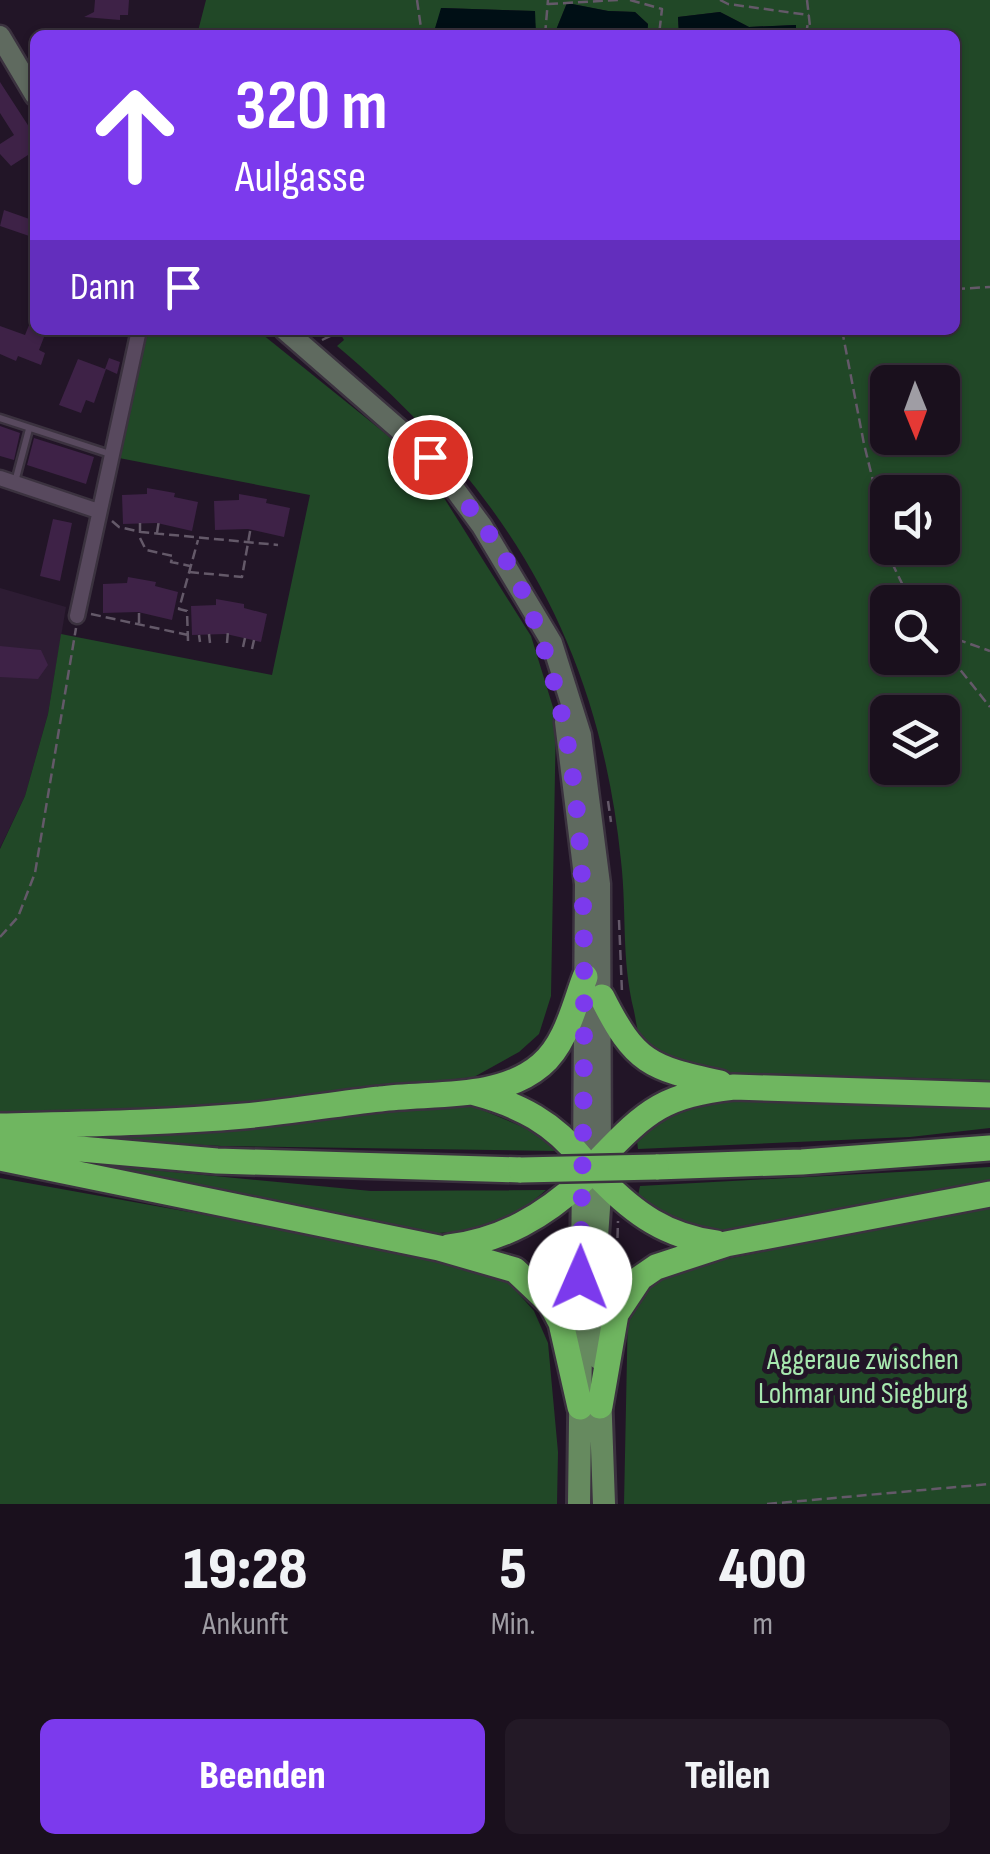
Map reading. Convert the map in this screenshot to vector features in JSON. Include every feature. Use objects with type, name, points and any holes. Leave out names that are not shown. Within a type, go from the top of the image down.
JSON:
[{"type":"highway","points":[[0,1126],[240,1116],[470,1092],[518,1078],[541,1065],[559,1044],[585,977]]},
{"type":"highway","points":[[602,997],[626,1040],[652,1065],[671,1073],[734,1087],[990,1094]]},
{"type":"highway","points":[[440,1248],[473,1244],[524,1226],[592,1169],[637,1120],[654,1108],[680,1096],[734,1087]]},
{"type":"highway","points":[[470,1092],[504,1101],[536,1116],[566,1138],[644,1219],[689,1239],[726,1244]]},
{"type":"highway","points":[[0,1142],[217,1161],[522,1170],[802,1162],[990,1148]]},
{"type":"highway","points":[[0,1158],[440,1248],[515,1270],[537,1288],[561,1323],[590,1407]]},
{"type":"highway","points":[[590,1407],[625,1297],[640,1278],[656,1267],[726,1244],[990,1194]]},
{"type":"main road","points":[[0,36],[30,87]]},
{"type":"main road","points":[[291,335],[430,457],[475,516],[552,644],[581,735],[600,884],[602,997],[592,1169]]},
{"type":"main road","points":[[523,592],[562,704],[574,774],[585,884],[592,1169],[598,1237],[590,1407],[579,1504]]},
{"type":"main road","points":[[590,1407],[604,1504]]},
{"type":"street","points":[[78,612],[138,335]]},
{"type":"street","points":[[7,480],[98,511]]},
{"type":"lane","points":[[0,418],[111,454]]},
{"type":"lane","points":[[7,480],[29,429]]},
{"type":"path","points":[[418,0],[421,30]]},
{"type":"path","points":[[545,30],[548,2],[618,0]]},
{"type":"path","points":[[630,0],[662,9],[660,30]]},
{"type":"path","points":[[720,0],[809,15]]},
{"type":"path","points":[[807,0],[809,30]]},
{"type":"path","points":[[960,289],[990,286]]},
{"type":"path","points":[[843,335],[871,475]]},
{"type":"path","points":[[98,511],[119,527],[141,532],[277,545],[277,536]]},
{"type":"path","points":[[158,520],[158,534]]},
{"type":"path","points":[[140,523],[146,550],[173,556],[171,562],[191,566]]},
{"type":"path","points":[[130,524],[130,530]]},
{"type":"path","points":[[188,572],[242,577],[250,526]]},
{"type":"path","points":[[174,536],[176,527]]},
{"type":"path","points":[[183,537],[184,529]]},
{"type":"path","points":[[222,530],[223,539]]},
{"type":"path","points":[[232,530],[233,539]]},
{"type":"path","points":[[266,543],[268,533]]},
{"type":"path","points":[[188,642],[187,611],[178,609],[198,539]]},
{"type":"path","points":[[139,609],[139,624]]},
{"type":"path","points":[[0,937],[18,917],[34,874],[78,612],[188,635]]},
{"type":"path","points":[[121,612],[122,621]]},
{"type":"path","points":[[154,628],[156,616]]},
{"type":"path","points":[[164,630],[165,618]]},
{"type":"path","points":[[227,644],[228,631]]},
{"type":"path","points":[[209,634],[210,642]]},
{"type":"path","points":[[199,635],[200,642]]},
{"type":"path","points":[[243,647],[245,638]]},
{"type":"path","points":[[252,649],[254,640]]},
{"type":"path","points":[[960,640],[990,651]]},
{"type":"path","points":[[960,669],[990,707]]},
{"type":"path","points":[[766,1504],[990,1484]]},
{"type":"shaded area","points":[[567,3],[635,12],[648,24],[647,30],[556,30]]},
{"type":"shaded area","points":[[441,8],[535,11],[536,30],[434,30]]},
{"type":"shaded area","points":[[720,12],[749,27],[796,25],[796,30],[679,30],[678,17]]},
{"type":"shaded area","points":[[0,588],[66,607],[48,714],[25,796],[0,848]]},
{"type":"green space","points":[[206,0],[990,0],[990,1080],[731,1073],[671,1062],[650,1049],[637,1026],[627,973],[621,861],[609,781],[591,708],[566,639],[533,574],[494,513],[449,455],[337,346],[344,340],[341,335],[960,335],[960,30],[749,27],[720,12],[678,17],[679,30],[647,30],[648,24],[635,12],[567,3],[556,30],[536,30],[534,11],[442,8],[435,30],[198,30]]},
{"type":"green space","points":[[147,335],[263,335],[422,463],[531,636],[556,717],[551,996],[539,1034],[519,1052],[474,1077],[115,1117],[0,1113],[0,849],[25,796],[48,714],[61,634],[272,675],[310,495],[119,458]]},
{"type":"green space","points":[[731,1095],[990,1103],[990,1128],[910,1137],[638,1149],[636,1133],[663,1114]]},
{"type":"green space","points":[[473,1106],[540,1134],[559,1151],[221,1146],[48,1136]]},
{"type":"green space","points":[[69,1162],[371,1191],[546,1190],[491,1225],[426,1234]]},
{"type":"green space","points":[[990,1167],[990,1182],[736,1234],[674,1222],[636,1205],[640,1186]]},
{"type":"green space","points":[[0,1178],[428,1255],[510,1284],[534,1311],[548,1343],[558,1452],[557,1504],[0,1504]]},
{"type":"green space","name":"Aggeraue zwischen Lohmar und Siegburg","points":[[990,1206],[990,1504],[624,1504],[628,1307],[656,1281],[707,1263]]},
{"type":"building","points":[[95,0],[129,0],[128,15],[120,15],[120,20],[84,17],[94,12]]},
{"type":"building","points":[[0,82],[30,128],[30,158],[28,155],[11,166],[0,154],[0,144],[14,135],[0,113]]},
{"type":"building","points":[[4,210],[30,219],[30,236],[0,226]]},
{"type":"building","points":[[29,325],[30,335],[45,335],[39,350],[45,353],[41,365],[0,354],[0,326],[25,335]]},
{"type":"building","points":[[109,358],[120,362],[117,374],[106,369],[94,403],[86,400],[81,413],[59,405],[78,359],[105,369]]},
{"type":"building","points":[[0,426],[20,433],[14,460],[0,456]]},
{"type":"building","points":[[34,438],[94,457],[86,484],[27,465]]},
{"type":"building","points":[[147,488],[198,502],[192,531],[157,523],[123,524],[122,495],[147,494]]},
{"type":"building","points":[[239,494],[290,508],[284,537],[248,529],[215,530],[214,501],[239,500]]},
{"type":"building","points":[[53,519],[72,523],[60,581],[40,576]]},
{"type":"building","points":[[128,577],[156,582],[155,586],[178,592],[172,620],[138,612],[103,613],[103,584],[127,583]]},
{"type":"building","points":[[216,599],[244,604],[244,608],[267,614],[261,642],[226,634],[192,635],[191,606],[216,605]]},
{"type":"building","points":[[0,646],[41,650],[48,665],[38,679],[0,677]]},
{"type":"route","points":[[430,457],[475,516],[523,592],[562,704],[574,774],[585,884],[580,1278]]}]
